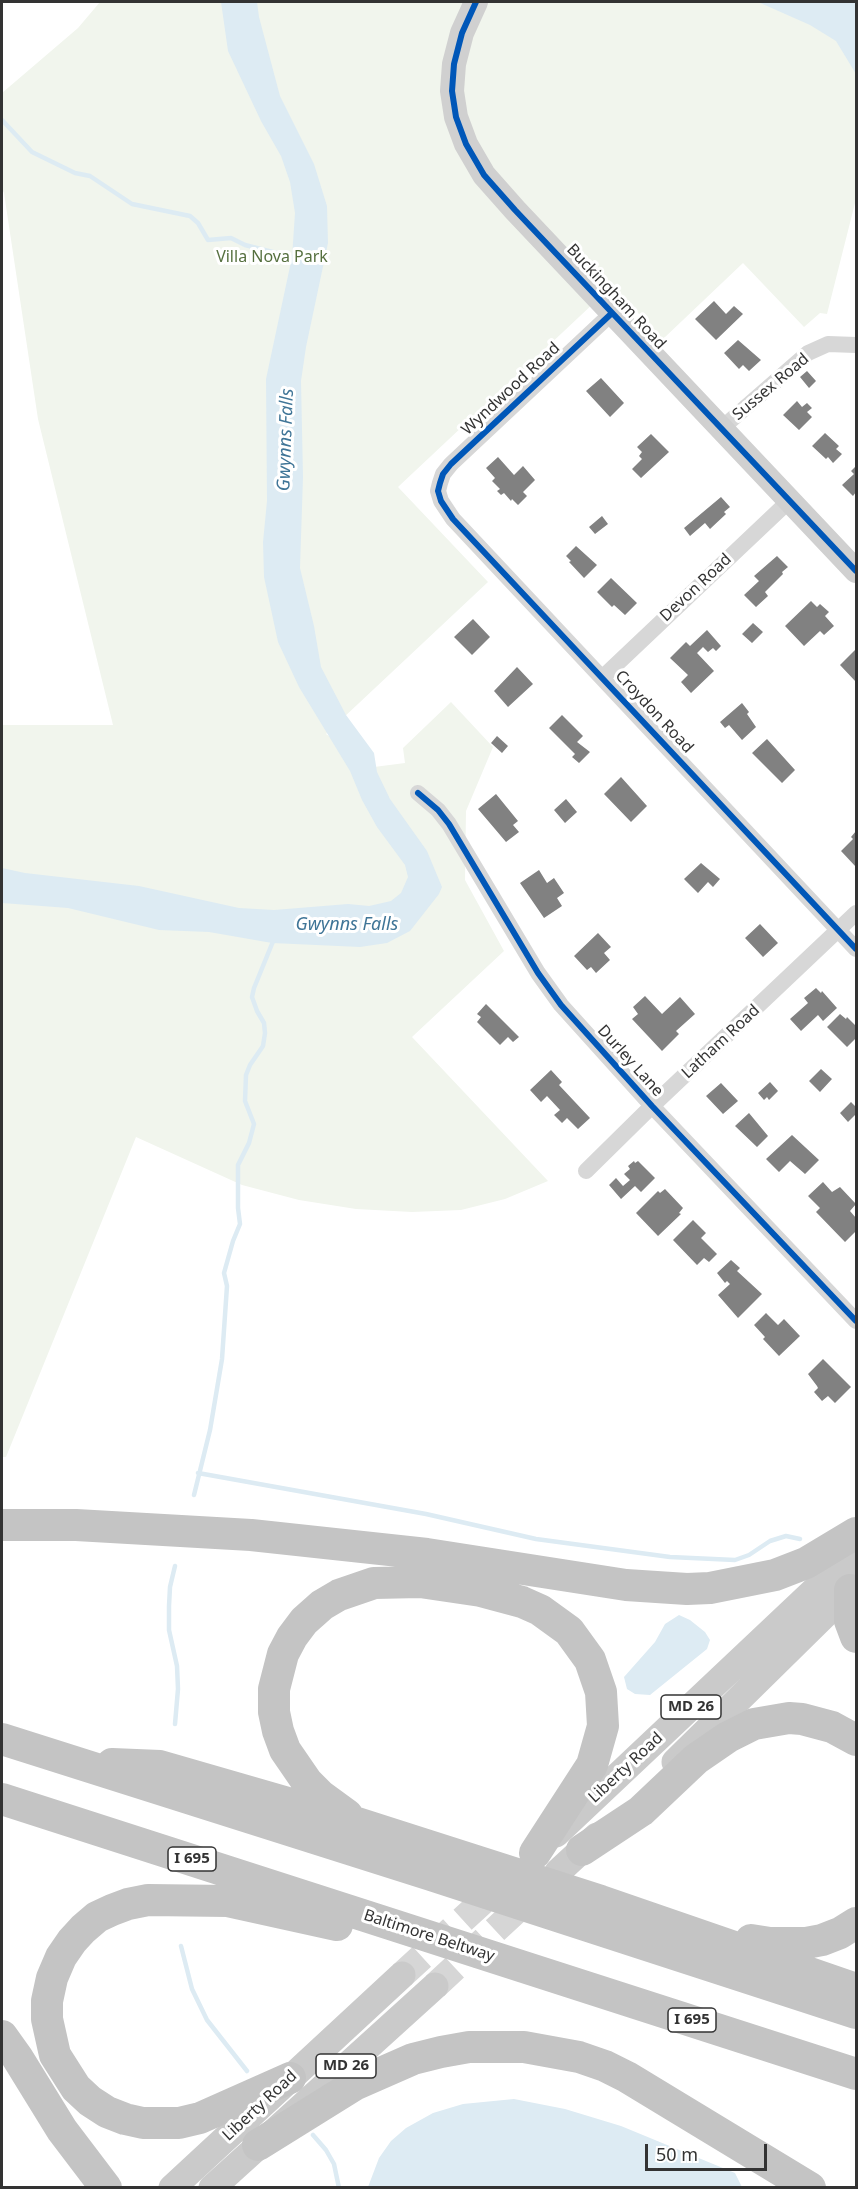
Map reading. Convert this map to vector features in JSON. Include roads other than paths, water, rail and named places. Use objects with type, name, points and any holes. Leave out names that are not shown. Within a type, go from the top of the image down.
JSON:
[{"type":"highway","points":[[2,1525],[88,1526],[251,1535],[427,1554],[626,1586],[687,1589],[710,1588],[774,1575],[806,1563],[856,1533]]},
{"type":"highway","points":[[354,1822],[341,1809],[321,1796],[308,1782],[285,1750],[278,1731],[274,1712],[274,1689],[283,1654],[292,1637],[304,1621],[322,1605],[347,1591],[374,1583],[420,1582],[481,1591],[522,1602],[540,1610],[569,1631],[590,1660],[601,1692],[603,1726],[592,1765],[540,1862]]},
{"type":"highway","points":[[853,1587],[850,1621],[856,1637]]},
{"type":"highway","points":[[582,1850],[641,1811],[696,1759],[728,1737],[754,1724],[789,1718],[802,1719],[832,1727],[856,1740]]},
{"type":"highway","points":[[2,1739],[856,2013]]},
{"type":"highway","points":[[72,1762],[160,1766],[354,1822],[601,1901],[856,1989]]},
{"type":"highway","name":"Baltimore Beltway","points":[[2,1798],[376,1927]]},
{"type":"highway","points":[[290,2078],[200,2118],[179,2123],[143,2123],[107,2112],[76,2088],[55,2055],[47,2019],[49,1989],[61,1957],[72,1941],[97,1917],[128,1904],[148,1900],[228,1901],[376,1927]]},
{"type":"highway","points":[[676,1927],[788,1944],[822,1940],[856,1923]]},
{"type":"highway","name":"I 695","points":[[376,1927],[527,1968],[856,2074]]},
{"type":"highway","points":[[2,2036],[62,2130],[106,2187]]},
{"type":"highway","points":[[258,2145],[356,2084],[413,2059],[469,2047],[524,2047],[579,2057],[605,2066],[810,2187]]},
{"type":"highway","points":[[62,2130],[87,2187]]},
{"type":"main road","name":"Liberty Road","points":[[540,1862],[856,1551]]},
{"type":"main road","name":"Liberty Road","points":[[540,1862],[582,1850],[853,1587]]},
{"type":"main road","name":"Liberty Road","points":[[172,2187],[402,1975]]},
{"type":"main road","name":"Liberty Road","points":[[212,2187],[435,1986]]},
{"type":"street","name":"Buckingham Road","points":[[476,2],[462,33],[454,64],[452,91],[454,108],[466,144],[484,175],[856,570]]},
{"type":"street","name":"Wyndwood Road","points":[[438,491],[444,474],[451,464],[612,313]]},
{"type":"street","name":"Sussex Road","points":[[722,428],[808,353],[828,344],[856,345]]},
{"type":"street","name":"Croydon Road","points":[[438,491],[445,509],[453,519],[603,676],[856,949]]},
{"type":"street","name":"Devon Road","points":[[603,676],[790,500]]},
{"type":"street","name":"Durley Lane","points":[[418,793],[438,810],[449,824],[538,973],[561,1005],[652,1106],[856,1321]]},
{"type":"street","name":"Latham Road","points":[[586,1172],[652,1106],[856,913]]},
{"type":"water","name":"Gwynns Falls","points":[[221,2],[257,2],[280,96],[314,164],[327,206],[328,243],[301,381],[303,477],[300,568],[321,667],[346,715],[374,753],[377,772],[390,799],[427,851],[442,887],[410,931],[387,943],[360,947],[272,943],[209,932],[159,930],[68,908],[2,903],[2,868],[25,873],[139,886],[239,908],[274,910],[348,904],[369,906],[391,901],[401,893],[408,877],[405,865],[377,827],[350,771],[299,687],[278,642],[264,577],[263,542],[267,501],[266,379],[292,257],[295,213],[290,182],[281,156],[261,121],[228,51]]},
{"type":"water","points":[[758,2],[856,2],[856,74],[836,41],[810,25]]},
{"type":"water","points":[[679,1615],[690,1620],[705,1632],[710,1640],[707,1649],[650,1695],[635,1694],[627,1689],[624,1677],[655,1642],[665,1624]]},
{"type":"water","points":[[514,2099],[565,2109],[621,2126],[735,2173],[742,2187],[368,2187],[379,2158],[391,2141],[406,2128],[433,2113],[463,2104]]},
{"type":"waterway","points":[[2,120],[32,152],[75,173],[90,176],[132,204],[190,216],[198,223],[208,240],[231,238],[245,245],[296,258]]},
{"type":"waterway","points":[[194,1495],[210,1430],[222,1359],[227,1286],[224,1273],[240,1224],[238,1165],[249,1143],[254,1124],[245,1101],[246,1075],[263,1046],[265,1033],[264,1023],[252,997],[274,939]]},
{"type":"waterway","points":[[198,1473],[426,1514],[536,1539],[670,1557],[735,1560],[749,1555],[770,1541],[786,1536],[800,1539]]},
{"type":"waterway","points":[[175,1566],[170,1587],[169,1630],[177,1666],[175,1724]]},
{"type":"waterway","points":[[181,1946],[192,1989],[207,2020],[247,2071]]},
{"type":"waterway","points":[[313,2135],[334,2164],[339,2188]]},
{"type":"tunnel","points":[[402,1975],[505,1881]]},
{"type":"tunnel","points":[[435,1986],[535,1893]]},
{"type":"park label","name":"Villa Nova Park","points":[[272,257]]}]
